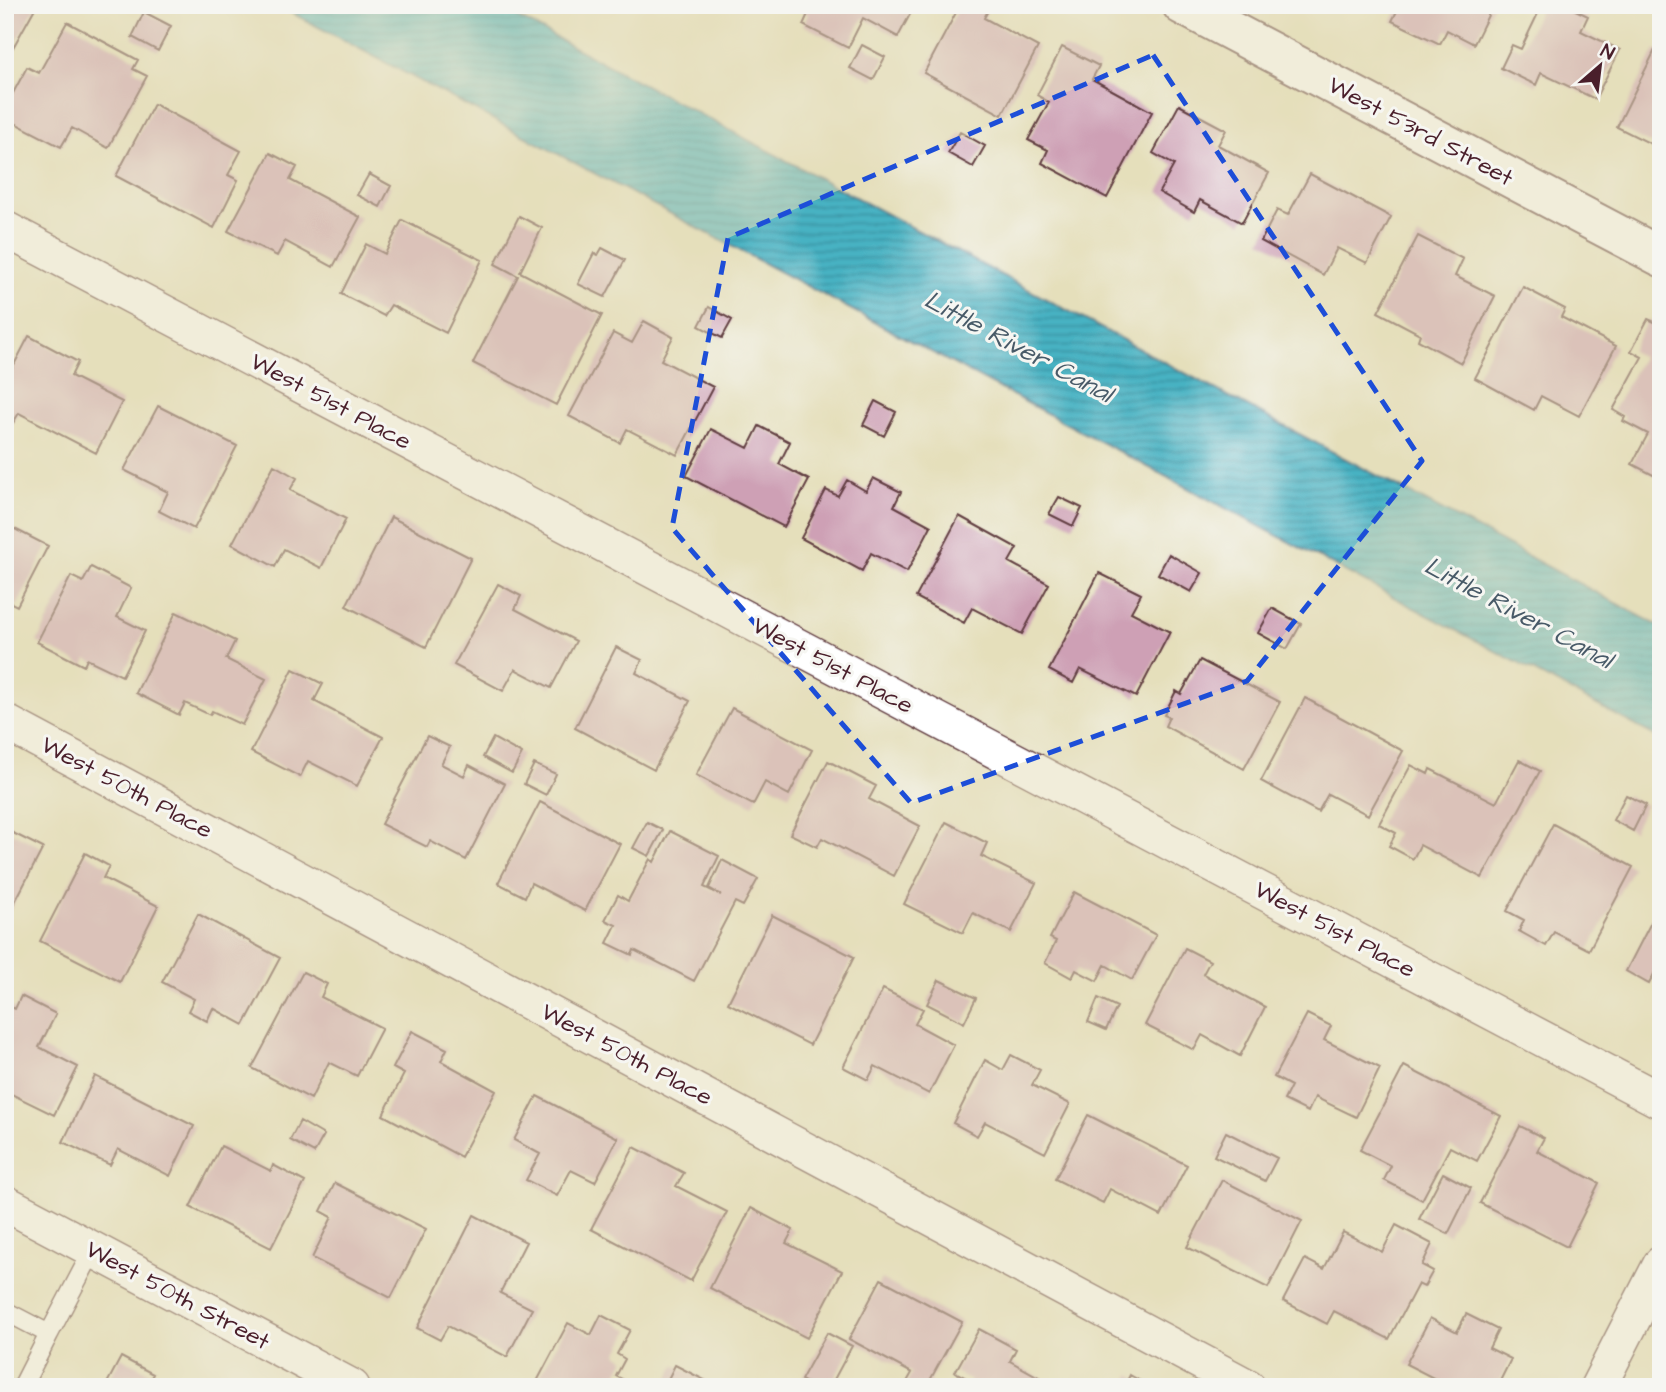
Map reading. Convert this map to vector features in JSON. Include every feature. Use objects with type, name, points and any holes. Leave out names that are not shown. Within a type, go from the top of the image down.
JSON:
[{"type":"street","name":"West 53rd Street","points":[[1182,5],[1661,257]]},
{"type":"street","name":"West 51st Place","points":[[5,229],[1661,1101]]},
{"type":"street","name":"West 50th Place","points":[[5,722],[1248,1387]]},
{"type":"street","name":"West 50th Street","points":[[5,1203],[352,1387]]},
{"type":"street","points":[[1598,1387],[1661,1264]]},
{"type":"lane","points":[[22,1387],[93,1250]]},
{"type":"lane","points":[[5,1311],[49,1334]]},
{"type":"highlighted area","points":[[1153,55],[1422,461],[1247,681],[911,803],[672,528],[728,238]]},
{"type":"water","name":"Little River Canal","points":[[277,5],[495,5],[1661,627],[1661,739]]},
{"type":"building","points":[[5,5],[30,5],[35,8],[5,62]]},
{"type":"building","points":[[805,5],[915,5],[898,37],[863,18],[848,48],[803,25],[808,14],[802,12]]},
{"type":"building","points":[[960,5],[991,5],[984,18],[1038,47],[1002,115],[924,73]]},
{"type":"building","points":[[1400,5],[1493,5],[1474,44],[1447,30],[1440,44],[1392,21]]},
{"type":"building","points":[[1542,5],[1565,5],[1588,16],[1581,31],[1620,50],[1595,99],[1541,73],[1536,85],[1501,68],[1512,45],[1521,49]]},
{"type":"building","points":[[144,12],[171,26],[158,51],[132,37]]},
{"type":"building","points":[[67,22],[138,60],[133,69],[147,76],[108,148],[72,128],[61,147],[5,118],[5,108],[27,67],[39,73]]},
{"type":"building","points":[[862,45],[885,57],[873,80],[850,68]]},
{"type":"building","points":[[1062,47],[1099,66],[1092,79],[1152,112],[1107,198],[1042,163],[1048,150],[1028,140],[1049,102],[1037,95]]},
{"type":"building","points":[[1655,50],[1661,53],[1661,149],[1617,127]]},
{"type":"building","points":[[154,104],[241,151],[228,175],[238,180],[214,228],[116,176]]},
{"type":"building","points":[[1179,105],[1226,130],[1218,145],[1269,173],[1242,223],[1200,200],[1194,212],[1159,192],[1174,165],[1153,153]]},
{"type":"building","points":[[960,132],[985,146],[973,167],[948,153]]},
{"type":"building","points":[[270,153],[297,167],[290,180],[360,217],[333,267],[285,241],[277,256],[228,231]]},
{"type":"building","points":[[369,174],[391,186],[380,207],[357,195]]},
{"type":"building","points":[[1310,174],[1391,217],[1367,263],[1337,248],[1323,275],[1261,241],[1277,210],[1288,215]]},
{"type":"building","points":[[519,216],[542,228],[520,272],[602,315],[556,405],[473,363],[518,276],[495,264]]},
{"type":"building","points":[[402,220],[482,260],[446,333],[391,305],[384,316],[341,294],[366,244],[385,254]]},
{"type":"building","points":[[1418,236],[1463,259],[1455,276],[1495,296],[1461,363],[1418,340],[1420,334],[1378,312]]},
{"type":"building","points":[[602,248],[625,260],[605,297],[578,284],[594,253],[598,255]]},
{"type":"building","points":[[1523,287],[1565,309],[1561,317],[1616,346],[1579,416],[1541,396],[1534,410],[1475,378]]},
{"type":"building","points":[[709,307],[732,320],[722,338],[699,326]]},
{"type":"building","points":[[1648,319],[1661,325],[1661,479],[1632,464],[1648,434],[1623,421],[1625,417],[1613,410],[1642,357],[1631,351]]},
{"type":"building","points":[[644,321],[673,337],[661,360],[713,387],[677,455],[627,429],[620,443],[569,416],[613,333],[632,343]]},
{"type":"building","points":[[29,336],[78,362],[71,376],[122,402],[96,453],[19,413],[13,423],[5,419],[5,382]]},
{"type":"building","points":[[875,401],[896,412],[884,436],[863,425]]},
{"type":"building","points":[[158,406],[237,446],[194,529],[159,511],[168,492],[124,470]]},
{"type":"building","points":[[759,426],[790,442],[779,464],[809,480],[784,527],[686,476],[711,429],[748,448]]},
{"type":"building","points":[[274,465],[297,478],[290,490],[346,519],[321,568],[284,549],[275,567],[232,544]]},
{"type":"building","points":[[873,478],[901,492],[894,506],[931,526],[907,572],[871,553],[862,571],[801,538],[826,490],[838,496],[847,480],[866,491]]},
{"type":"building","points":[[1059,497],[1082,508],[1073,526],[1049,514]]},
{"type":"building","points":[[959,516],[1017,548],[1009,562],[1049,584],[1022,634],[972,608],[964,623],[916,597]]},
{"type":"building","points":[[391,517],[471,558],[426,647],[346,606]]},
{"type":"building","points":[[5,524],[48,546],[17,606],[5,600]]},
{"type":"building","points":[[1169,554],[1202,573],[1191,592],[1158,574]]},
{"type":"building","points":[[91,567],[131,588],[117,617],[145,631],[122,676],[87,659],[84,666],[37,642],[71,576],[83,582]]},
{"type":"building","points":[[1099,573],[1141,594],[1131,612],[1170,632],[1136,697],[1080,669],[1073,683],[1049,670]]},
{"type":"building","points":[[498,584],[521,596],[515,609],[576,641],[551,688],[515,669],[503,691],[454,665]]},
{"type":"building","points":[[1272,608],[1301,624],[1287,649],[1258,633]]},
{"type":"building","points":[[176,612],[235,641],[226,659],[266,679],[242,725],[212,711],[210,715],[185,703],[179,715],[136,693]]},
{"type":"building","points":[[616,647],[642,660],[636,673],[690,701],[654,770],[575,728]]},
{"type":"building","points":[[1200,660],[1280,702],[1244,769],[1165,726],[1169,717],[1164,715],[1176,691],[1181,694]]},
{"type":"building","points":[[293,669],[323,684],[314,701],[383,737],[357,786],[308,761],[300,777],[251,752]]},
{"type":"building","points":[[1305,698],[1403,751],[1368,815],[1328,794],[1318,812],[1261,781]]},
{"type":"building","points":[[732,708],[812,750],[789,795],[765,782],[753,805],[696,775]]},
{"type":"building","points":[[427,736],[450,747],[441,764],[464,776],[469,765],[505,784],[466,860],[430,841],[427,847],[381,824]]},
{"type":"building","points":[[493,738],[522,754],[512,773],[483,757]]},
{"type":"building","points":[[1519,760],[1540,771],[1482,878],[1420,845],[1413,859],[1389,846],[1396,833],[1379,824],[1411,765],[1428,774],[1430,769],[1496,803]]},
{"type":"building","points":[[828,761],[876,786],[869,799],[920,826],[894,876],[822,838],[817,847],[790,834]]},
{"type":"building","points":[[534,764],[556,774],[546,795],[524,784]]},
{"type":"building","points":[[1626,795],[1646,805],[1633,831],[1613,820]]},
{"type":"building","points":[[540,802],[620,844],[585,911],[531,883],[525,897],[498,883]]},
{"type":"building","points":[[647,822],[663,830],[649,856],[633,848]]},
{"type":"building","points":[[946,822],[987,843],[981,856],[1036,883],[1011,932],[973,913],[963,933],[904,904]]},
{"type":"building","points":[[1553,824],[1633,867],[1589,950],[1554,932],[1546,946],[1519,931],[1524,920],[1507,911]]},
{"type":"building","points":[[5,829],[43,848],[5,921]]},
{"type":"building","points":[[670,831],[719,856],[704,887],[721,895],[709,888],[722,860],[758,879],[743,906],[735,902],[694,981],[634,950],[632,955],[607,943],[616,925],[605,920],[618,895],[628,901],[650,859],[654,862]]},
{"type":"building","points":[[85,853],[109,866],[103,878],[158,906],[120,982],[40,941]]},
{"type":"building","points":[[1074,892],[1156,935],[1132,980],[1105,965],[1097,981],[1076,970],[1072,978],[1045,963],[1056,941],[1050,938]]},
{"type":"building","points":[[1661,903],[1661,973],[1656,970],[1649,984],[1626,971]]},
{"type":"building","points":[[198,914],[280,958],[244,1025],[213,1008],[207,1021],[188,1011],[194,999],[162,982]]},
{"type":"building","points":[[772,915],[854,957],[810,1045],[728,1003]]},
{"type":"building","points":[[1185,948],[1210,961],[1203,974],[1265,1007],[1240,1056],[1202,1035],[1194,1050],[1145,1025]]},
{"type":"building","points":[[303,972],[327,984],[321,997],[382,1028],[357,1076],[329,1062],[311,1099],[252,1068]]},
{"type":"building","points":[[939,980],[976,998],[964,1023],[927,1004]]},
{"type":"building","points":[[883,989],[923,1009],[915,1024],[954,1045],[929,1094],[875,1066],[868,1080],[843,1067]]},
{"type":"building","points":[[21,996],[56,1014],[39,1047],[78,1067],[54,1115],[5,1091],[5,1014],[9,1006],[15,1009]]},
{"type":"building","points":[[1098,998],[1117,1007],[1106,1030],[1088,1022]]},
{"type":"building","points":[[1307,1014],[1331,1026],[1324,1040],[1380,1068],[1356,1117],[1315,1097],[1308,1112],[1284,1100],[1291,1086],[1274,1077]]},
{"type":"building","points":[[412,1031],[447,1049],[441,1061],[496,1091],[461,1157],[383,1115],[404,1074],[393,1068]]},
{"type":"building","points":[[1011,1055],[1040,1070],[1032,1085],[1070,1104],[1045,1153],[985,1122],[977,1136],[953,1123],[985,1060],[1003,1070]]},
{"type":"building","points":[[1404,1066],[1501,1116],[1477,1161],[1450,1147],[1422,1200],[1384,1180],[1391,1166],[1360,1150]]},
{"type":"building","points":[[95,1076],[194,1126],[170,1176],[118,1149],[110,1165],[63,1142]]},
{"type":"building","points":[[537,1096],[618,1138],[595,1182],[571,1170],[557,1196],[526,1180],[540,1154],[514,1140]]},
{"type":"building","points":[[1088,1115],[1187,1165],[1161,1216],[1110,1189],[1103,1203],[1055,1179]]},
{"type":"building","points":[[300,1121],[324,1135],[314,1153],[290,1140]]},
{"type":"building","points":[[1520,1126],[1544,1138],[1537,1151],[1599,1183],[1567,1247],[1480,1203]]},
{"type":"building","points":[[1226,1132],[1277,1158],[1265,1181],[1214,1156]]},
{"type":"building","points":[[221,1146],[271,1171],[273,1165],[305,1182],[271,1248],[190,1207]]},
{"type":"building","points":[[634,1147],[684,1173],[676,1186],[727,1212],[691,1281],[591,1229]]},
{"type":"building","points":[[1443,1173],[1471,1188],[1448,1234],[1419,1219]]},
{"type":"building","points":[[1222,1180],[1302,1221],[1268,1288],[1187,1247]]},
{"type":"building","points":[[335,1183],[426,1229],[391,1298],[312,1258],[332,1217],[321,1211]]},
{"type":"building","points":[[751,1208],[793,1230],[786,1243],[842,1271],[807,1338],[710,1288]]},
{"type":"building","points":[[474,1215],[526,1242],[500,1293],[532,1309],[507,1357],[448,1326],[440,1340],[417,1328]]},
{"type":"building","points":[[1396,1225],[1432,1244],[1422,1265],[1433,1271],[1424,1287],[1418,1284],[1389,1339],[1334,1311],[1327,1324],[1283,1301],[1305,1259],[1324,1269],[1343,1232],[1382,1252]]},
{"type":"building","points":[[881,1279],[962,1322],[929,1382],[933,1384],[931,1387],[904,1387],[912,1373],[849,1339]]},
{"type":"building","points":[[1466,1314],[1498,1330],[1489,1348],[1511,1359],[1497,1387],[1451,1387],[1406,1364],[1430,1318],[1457,1332]]},
{"type":"building","points":[[601,1315],[630,1330],[617,1354],[625,1359],[616,1376],[637,1387],[534,1387],[568,1323],[591,1335]]},
{"type":"building","points":[[979,1329],[1016,1349],[1010,1361],[1057,1387],[966,1387],[970,1380],[955,1372]]},
{"type":"building","points":[[827,1333],[852,1346],[830,1387],[814,1387],[801,1380]]},
{"type":"building","points":[[121,1357],[153,1374],[147,1387],[105,1387]]},
{"type":"building","points":[[675,1365],[718,1387],[664,1387]]},
{"type":"building","points":[[1130,1375],[1151,1387],[1124,1387]]}]
